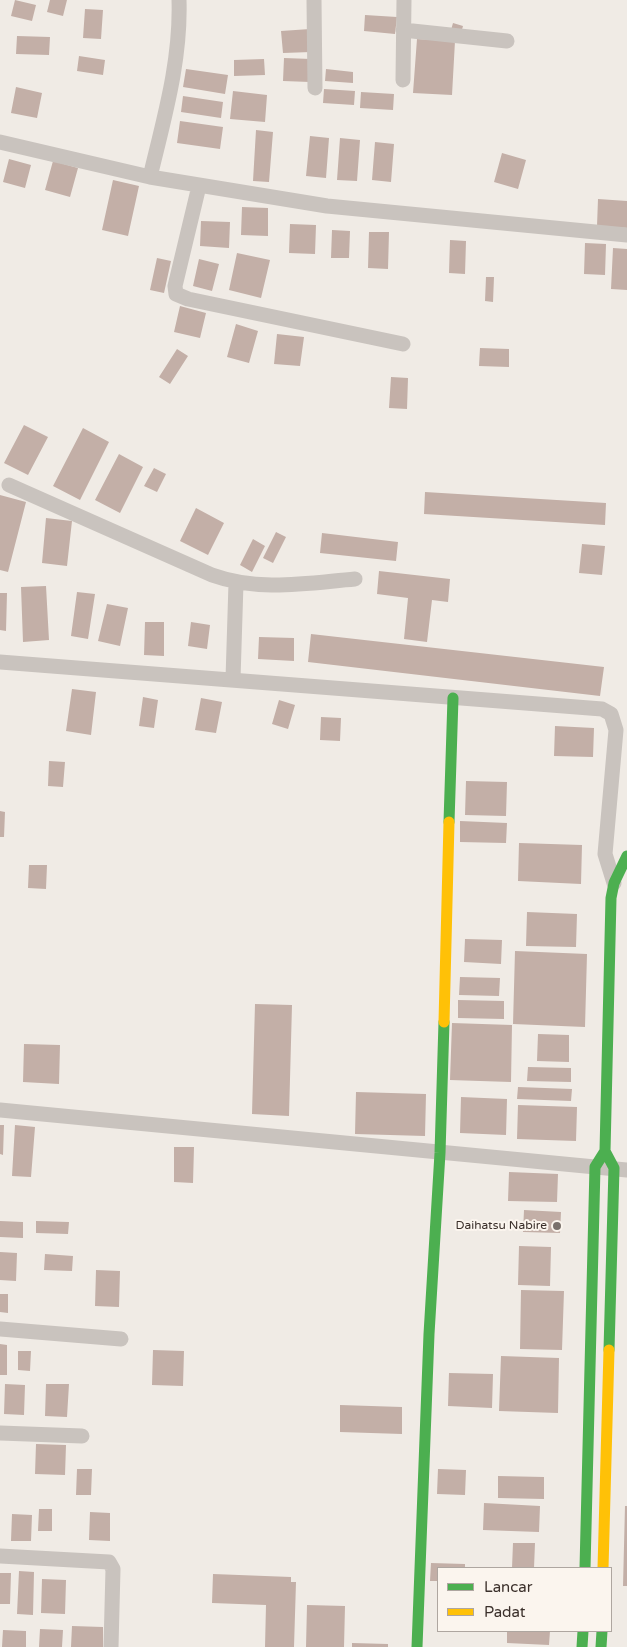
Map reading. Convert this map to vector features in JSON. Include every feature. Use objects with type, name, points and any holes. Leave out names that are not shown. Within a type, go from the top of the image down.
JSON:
[{"type":"main road","points":[[417,1647],[428,1334],[440,1153],[453,698]]},
{"type":"main road","points":[[584,1567],[595,1167],[605,1152],[611,898],[614,884],[627,856]]},
{"type":"main road","points":[[604,1567],[620,1169],[605,1152]]},
{"type":"main road","points":[[582,1647],[583,1632]]},
{"type":"main road","points":[[602,1632],[602,1647]]},
{"type":"street","points":[[150,176],[176,65],[180,30],[180,0]]},
{"type":"street","points":[[314,0],[315,88]]},
{"type":"street","points":[[403,80],[404,0]]},
{"type":"street","points":[[403,30],[507,41]]},
{"type":"street","points":[[0,142],[199,186],[360,210],[627,235]]},
{"type":"street","points":[[199,186],[175,286],[175,292],[178,296],[254,314],[404,344]]},
{"type":"street","points":[[8,485],[212,575],[236,583],[264,586],[355,579]]},
{"type":"street","points":[[233,679],[236,583]]},
{"type":"street","points":[[0,662],[597,709],[611,714],[616,730],[605,854],[614,884]]},
{"type":"street","points":[[0,1110],[620,1169]]},
{"type":"street","points":[[0,1328],[120,1339]]},
{"type":"street","points":[[0,1433],[82,1436]]},
{"type":"street","points":[[0,1556],[110,1562],[113,1569],[111,1647]]},
{"type":"building","points":[[15,0],[36,5],[32,21],[11,16]]},
{"type":"building","points":[[50,0],[67,0],[63,16],[47,12]]},
{"type":"building","points":[[85,9],[103,10],[101,39],[83,38]]},
{"type":"building","points":[[365,15],[397,17],[395,34],[364,31]]},
{"type":"building","points":[[453,23],[463,26],[461,33],[451,30]]},
{"type":"building","points":[[310,29],[311,52],[283,53],[281,31]]},
{"type":"building","points":[[17,36],[50,37],[49,55],[16,54]]},
{"type":"building","points":[[417,39],[455,41],[452,95],[413,93]]},
{"type":"building","points":[[79,56],[105,60],[103,75],[77,71]]},
{"type":"building","points":[[284,58],[311,59],[310,82],[283,81]]},
{"type":"building","points":[[264,59],[265,75],[234,76],[234,60]]},
{"type":"building","points":[[186,69],[228,75],[225,94],[183,87]]},
{"type":"building","points":[[326,69],[353,72],[353,83],[325,81]]},
{"type":"building","points":[[16,87],[42,93],[37,118],[11,113]]},
{"type":"building","points":[[324,89],[355,91],[354,105],[323,103]]},
{"type":"building","points":[[233,91],[267,95],[265,122],[230,119]]},
{"type":"building","points":[[361,92],[394,94],[393,110],[360,108]]},
{"type":"building","points":[[183,96],[223,102],[221,118],[181,112]]},
{"type":"building","points":[[180,121],[223,127],[220,149],[177,143]]},
{"type":"building","points":[[256,130],[273,132],[269,182],[253,181]]},
{"type":"building","points":[[310,136],[329,138],[326,178],[306,176]]},
{"type":"building","points":[[340,138],[360,140],[357,181],[337,180]]},
{"type":"building","points":[[375,142],[394,144],[391,182],[372,180]]},
{"type":"building","points":[[502,153],[526,160],[518,189],[494,182]]},
{"type":"building","points":[[9,159],[31,165],[25,188],[3,182]]},
{"type":"building","points":[[53,161],[78,168],[70,197],[45,190]]},
{"type":"building","points":[[113,180],[139,186],[128,236],[102,230]]},
{"type":"building","points":[[598,199],[627,201],[627,228],[597,226]]},
{"type":"building","points":[[242,207],[268,208],[268,236],[241,235]]},
{"type":"building","points":[[201,221],[230,222],[229,248],[200,246]]},
{"type":"building","points":[[290,224],[316,225],[315,254],[289,253]]},
{"type":"building","points":[[332,230],[350,231],[349,258],[331,258]]},
{"type":"building","points":[[369,232],[389,232],[388,269],[368,268]]},
{"type":"building","points":[[450,240],[466,241],[465,274],[449,273]]},
{"type":"building","points":[[585,243],[606,244],[605,275],[584,274]]},
{"type":"building","points":[[613,248],[627,249],[627,290],[611,289]]},
{"type":"building","points":[[237,253],[270,260],[261,298],[229,290]]},
{"type":"building","points":[[157,258],[171,261],[164,293],[150,290]]},
{"type":"building","points":[[199,259],[219,264],[212,291],[193,286]]},
{"type":"building","points":[[486,277],[494,277],[493,302],[485,301]]},
{"type":"building","points":[[180,306],[206,313],[200,338],[174,332]]},
{"type":"building","points":[[236,324],[258,331],[249,363],[227,357]]},
{"type":"building","points":[[277,334],[304,337],[300,366],[274,364]]},
{"type":"building","points":[[480,348],[509,349],[509,367],[479,366]]},
{"type":"building","points":[[177,349],[188,356],[170,384],[159,377]]},
{"type":"building","points":[[391,377],[408,378],[407,409],[389,408]]},
{"type":"building","points":[[24,425],[48,437],[28,475],[4,463]]},
{"type":"building","points":[[83,428],[109,442],[80,500],[53,486]]},
{"type":"building","points":[[119,454],[143,467],[120,513],[95,500]]},
{"type":"building","points":[[154,468],[166,474],[157,492],[144,486]]},
{"type":"building","points":[[425,492],[606,503],[605,525],[424,514]]},
{"type":"building","points":[[0,495],[26,502],[8,572],[0,570]]},
{"type":"building","points":[[196,508],[224,523],[208,555],[180,541]]},
{"type":"building","points":[[46,518],[72,521],[67,566],[42,563]]},
{"type":"building","points":[[276,532],[286,537],[273,563],[263,558]]},
{"type":"building","points":[[322,533],[398,542],[396,561],[320,553]]},
{"type":"building","points":[[253,539],[265,546],[252,572],[240,565]]},
{"type":"building","points":[[582,544],[605,546],[602,575],[579,573]]},
{"type":"building","points":[[379,571],[450,579],[448,602],[432,600],[427,642],[404,639],[408,598],[377,594]]},
{"type":"building","points":[[46,586],[49,640],[23,642],[21,587]]},
{"type":"building","points":[[77,592],[95,594],[88,639],[71,636]]},
{"type":"building","points":[[0,593],[7,593],[6,631],[0,630]]},
{"type":"building","points":[[107,604],[128,608],[120,646],[98,641]]},
{"type":"building","points":[[145,622],[164,622],[164,656],[144,655]]},
{"type":"building","points":[[191,622],[210,625],[207,649],[188,646]]},
{"type":"building","points":[[311,634],[604,667],[600,696],[308,662]]},
{"type":"building","points":[[259,637],[294,638],[294,661],[258,659]]},
{"type":"building","points":[[72,689],[96,692],[91,735],[66,731]]},
{"type":"building","points":[[143,697],[158,700],[154,728],[139,726]]},
{"type":"building","points":[[201,698],[222,702],[216,733],[195,730]]},
{"type":"building","points":[[279,700],[295,705],[288,729],[272,724]]},
{"type":"building","points":[[321,717],[341,718],[340,741],[320,740]]},
{"type":"building","points":[[555,726],[594,728],[593,757],[554,756]]},
{"type":"building","points":[[49,761],[65,762],[63,787],[48,786]]},
{"type":"building","points":[[466,781],[507,782],[506,816],[465,815]]},
{"type":"building","points":[[0,811],[5,812],[4,837],[0,837]]},
{"type":"building","points":[[460,821],[507,823],[506,843],[460,842]]},
{"type":"building","points":[[519,843],[582,845],[581,884],[518,881]]},
{"type":"building","points":[[29,865],[47,865],[46,889],[28,888]]},
{"type":"building","points":[[527,912],[577,914],[576,947],[526,946]]},
{"type":"building","points":[[465,939],[502,940],[501,964],[464,962]]},
{"type":"building","points":[[515,951],[587,954],[585,1027],[513,1024]]},
{"type":"building","points":[[460,977],[500,978],[499,996],[459,995]]},
{"type":"building","points":[[458,1000],[504,1001],[504,1019],[458,1018]]},
{"type":"building","points":[[255,1004],[292,1005],[289,1116],[252,1114]]},
{"type":"building","points":[[452,1023],[512,1025],[511,1082],[450,1080]]},
{"type":"building","points":[[538,1034],[569,1035],[569,1062],[537,1061]]},
{"type":"building","points":[[24,1044],[60,1045],[59,1084],[23,1082]]},
{"type":"building","points":[[528,1067],[571,1068],[571,1082],[527,1081]]},
{"type":"building","points":[[518,1087],[572,1089],[571,1101],[517,1099]]},
{"type":"building","points":[[356,1092],[426,1094],[425,1136],[355,1134]]},
{"type":"building","points":[[461,1097],[507,1099],[506,1135],[460,1133]]},
{"type":"building","points":[[518,1105],[577,1107],[576,1141],[517,1139]]},
{"type":"building","points":[[0,1125],[4,1125],[3,1155],[0,1154]]},
{"type":"building","points":[[15,1125],[35,1127],[31,1177],[12,1176]]},
{"type":"building","points":[[174,1147],[194,1147],[193,1183],[174,1182]]},
{"type":"building","points":[[509,1172],[558,1174],[557,1202],[508,1201]]},
{"type":"building","points":[[524,1210],[561,1212],[560,1233],[523,1232]]},
{"type":"building","points":[[0,1221],[23,1222],[23,1238],[0,1237]]},
{"type":"building","points":[[36,1221],[69,1222],[68,1234],[36,1233]]},
{"type":"building","points":[[519,1246],[551,1247],[550,1286],[518,1285]]},
{"type":"building","points":[[0,1252],[17,1253],[16,1281],[0,1280]]},
{"type":"building","points":[[45,1254],[73,1256],[72,1271],[44,1270]]},
{"type":"building","points":[[96,1270],[120,1271],[119,1307],[95,1306]]},
{"type":"building","points":[[521,1290],[564,1291],[562,1350],[520,1349]]},
{"type":"building","points":[[0,1294],[8,1294],[8,1313],[0,1312]]},
{"type":"building","points":[[0,1344],[7,1345],[7,1375],[0,1375]]},
{"type":"building","points":[[153,1350],[184,1351],[183,1386],[152,1385]]},
{"type":"building","points":[[18,1351],[31,1351],[30,1371],[18,1370]]},
{"type":"building","points":[[501,1356],[559,1358],[558,1413],[499,1411]]},
{"type":"building","points":[[449,1373],[493,1374],[492,1408],[448,1406]]},
{"type":"building","points":[[5,1384],[25,1385],[24,1415],[4,1414]]},
{"type":"building","points":[[46,1384],[69,1384],[67,1417],[45,1416]]},
{"type":"building","points":[[340,1405],[402,1407],[402,1434],[340,1432]]},
{"type":"building","points":[[36,1444],[66,1445],[65,1475],[35,1474]]},
{"type":"building","points":[[77,1469],[92,1469],[91,1495],[76,1495]]},
{"type":"building","points":[[438,1469],[466,1470],[465,1495],[437,1494]]},
{"type":"building","points":[[498,1476],[544,1477],[544,1499],[498,1498]]},
{"type":"building","points":[[484,1503],[540,1506],[539,1532],[483,1530]]},
{"type":"building","points":[[625,1506],[627,1506],[627,1586],[623,1586]]},
{"type":"building","points":[[39,1509],[52,1509],[52,1531],[38,1531]]},
{"type":"building","points":[[90,1512],[110,1513],[110,1541],[89,1540]]},
{"type":"building","points":[[12,1514],[32,1515],[31,1541],[11,1541]]},
{"type":"building","points":[[513,1543],[535,1543],[534,1567],[512,1567]]},
{"type":"building","points":[[431,1563],[465,1564],[465,1567],[437,1567],[437,1581],[430,1581]]},
{"type":"building","points":[[19,1571],[34,1572],[33,1615],[17,1614]]},
{"type":"building","points":[[0,1573],[11,1573],[10,1604],[0,1604]]},
{"type":"building","points":[[213,1574],[291,1577],[291,1582],[296,1582],[294,1647],[265,1647],[266,1605],[212,1603]]},
{"type":"building","points":[[42,1579],[66,1580],[65,1614],[41,1613]]},
{"type":"building","points":[[307,1605],[345,1606],[344,1647],[306,1647]]},
{"type":"building","points":[[72,1626],[103,1627],[103,1647],[71,1647]]},
{"type":"building","points":[[40,1629],[63,1630],[62,1647],[39,1647]]},
{"type":"building","points":[[3,1630],[26,1631],[26,1647],[2,1647]]},
{"type":"building","points":[[507,1632],[550,1632],[549,1645],[507,1643]]},
{"type":"building","points":[[352,1643],[388,1644],[388,1647],[352,1647]]},
{"type":"traffic: fast","points":[[449,822],[453,698]]},
{"type":"traffic: fast","points":[[609,1350],[614,1168],[605,1151],[611,898],[614,883],[627,856]]},
{"type":"traffic: fast","points":[[417,1647],[429,1334],[440,1153],[444,1022]]},
{"type":"traffic: fast","points":[[585,1567],[595,1167],[605,1151]]},
{"type":"traffic: fast","points":[[582,1647],[583,1632]]},
{"type":"traffic: fast","points":[[601,1647],[602,1632]]},
{"type":"traffic: slow","points":[[444,1022],[449,822]]},
{"type":"traffic: slow","points":[[603,1567],[609,1350]]},
{"type":"place","name":"Daihatsu Nabire","points":[[557,1226]]}]
